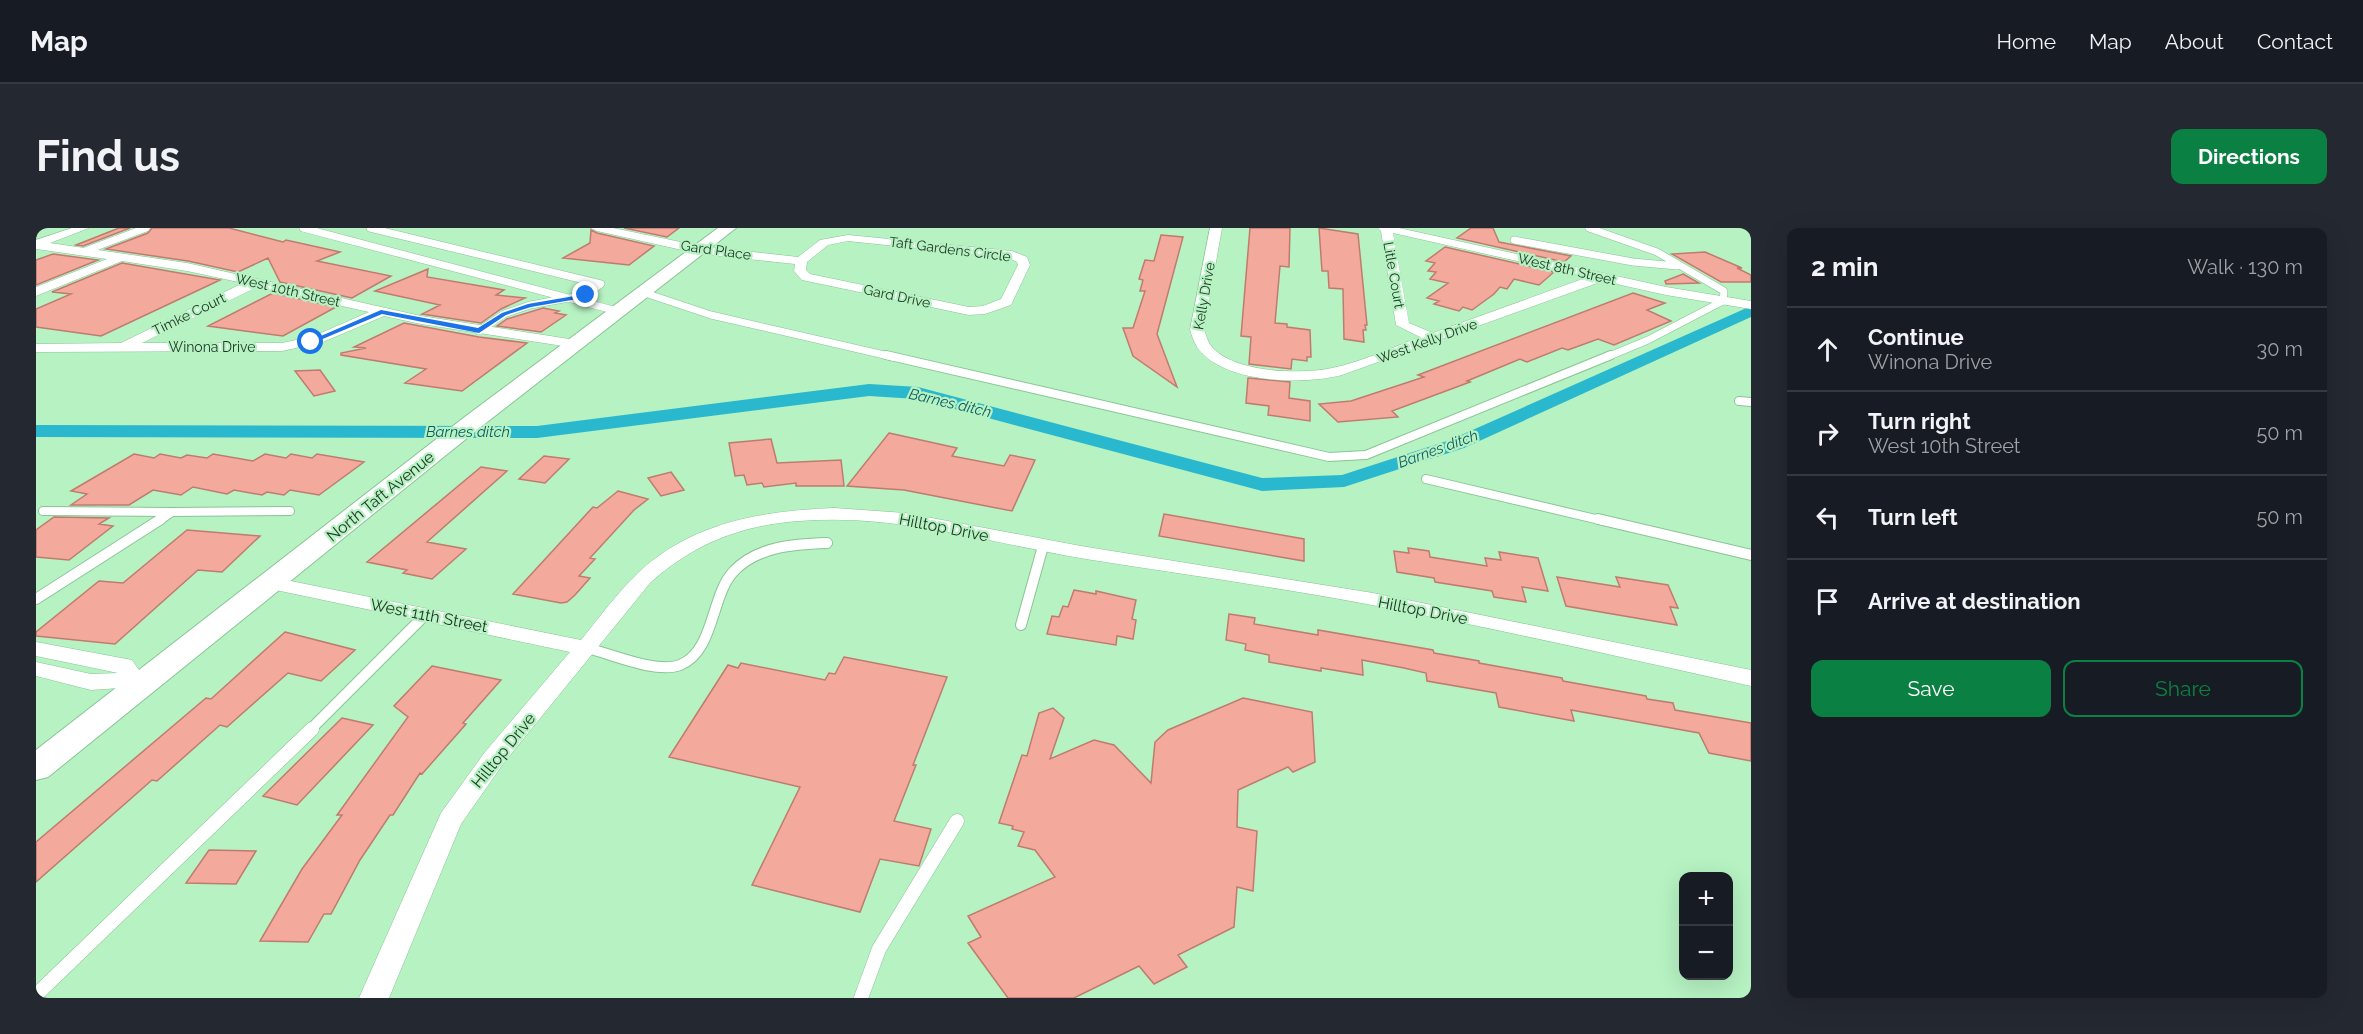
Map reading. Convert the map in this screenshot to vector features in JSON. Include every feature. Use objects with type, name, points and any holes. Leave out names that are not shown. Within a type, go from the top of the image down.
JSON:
[{"type":"main road","name":"North Taft Avenue","points":[[36,768],[139,681],[271,583],[474,421],[728,228]]},
{"type":"street","points":[[36,245],[83,228]]},
{"type":"street","name":"Gard Place","points":[[597,228],[700,249],[801,261]]},
{"type":"street","name":"Kelly Drive","points":[[1216,228],[1197,330],[1198,342],[1216,358],[1247,370]]},
{"type":"street","name":"West 8th Street","points":[[1385,228],[1602,277],[1751,305]]},
{"type":"street","name":"Litle Court","points":[[1385,228],[1403,325],[1433,339]]},
{"type":"street","name":"Taft Gardens Circle","points":[[801,261],[824,242],[848,238],[1012,255],[1023,260],[1024,265],[1006,303]]},
{"type":"street","name":"West 10th Street","points":[[36,245],[187,267],[381,312],[479,331],[576,344]]},
{"type":"street","points":[[36,292],[122,257]]},
{"type":"street","name":"Gard Drive","points":[[801,261],[800,271],[806,277],[969,311],[984,310],[1006,303]]},
{"type":"street","name":"West Kelly Drive","points":[[1247,370],[1285,376],[1329,374],[1433,339],[1602,277]]},
{"type":"street","name":"Timke Court","points":[[123,347],[256,282]]},
{"type":"street","name":"Winona Drive","points":[[36,348],[270,348],[293,346],[318,339],[381,312]]},
{"type":"street","name":"Hilltop Drive","points":[[374,998],[450,820],[494,758],[643,579],[663,559],[705,535],[764,518],[800,514],[866,514],[900,518],[1042,546],[1413,607],[1751,678]]},
{"type":"street","name":"West 11th Street","points":[[271,583],[587,648]]},
{"type":"street","points":[[36,649],[124,665],[139,681]]},
{"type":"street","points":[[36,669],[91,682],[139,681]]},
{"type":"lane","points":[[85,251],[146,228]]},
{"type":"lane","points":[[303,228],[617,311]]},
{"type":"lane","points":[[370,228],[601,284],[586,295],[530,305],[504,314],[479,331]]},
{"type":"lane","points":[[642,292],[733,321],[1329,457],[1366,455],[1647,340],[1726,301],[1724,291],[1681,266],[1647,248],[1589,228]]},
{"type":"lane","points":[[1514,240],[1633,262],[1681,266]]},
{"type":"lane","points":[[1740,401],[1751,402]]},
{"type":"lane","points":[[1426,479],[1751,555]]},
{"type":"lane","points":[[43,511],[290,511]]},
{"type":"lane","points":[[36,599],[172,512]]},
{"type":"lane","points":[[587,648],[664,667],[689,662],[702,648],[722,587],[734,571],[754,555],[786,545],[827,543]]},
{"type":"lane","points":[[1021,625],[1042,546]]},
{"type":"lane","points":[[36,995],[200,840],[425,615]]},
{"type":"lane","points":[[861,998],[879,949],[957,821]]},
{"type":"building","points":[[119,228],[130,228],[83,246],[76,245]]},
{"type":"building","points":[[152,228],[229,228],[283,242],[286,240],[340,252],[317,261],[391,276],[352,298],[280,282],[268,258],[238,272],[188,261],[106,249],[148,233]]},
{"type":"building","points":[[624,228],[679,228],[667,237]]},
{"type":"building","points":[[1250,228],[1290,228],[1289,267],[1280,266],[1275,323],[1310,330],[1311,357],[1307,357],[1307,361],[1292,359],[1291,369],[1249,364],[1251,337],[1241,336]]},
{"type":"building","points":[[1319,228],[1358,234],[1367,325],[1365,325],[1366,330],[1363,330],[1364,342],[1344,339],[1343,289],[1329,288],[1328,271],[1322,271]]},
{"type":"building","points":[[1471,228],[1493,228],[1499,242],[1571,256],[1564,262],[1457,238]]},
{"type":"building","points":[[591,230],[654,246],[629,265],[563,258],[590,243]]},
{"type":"building","points":[[1161,235],[1183,237],[1157,334],[1177,387],[1133,356],[1123,328],[1133,328],[1145,291],[1140,291],[1143,280],[1139,279],[1145,260],[1154,261]]},
{"type":"building","points":[[1445,247],[1554,272],[1539,285],[1514,279],[1507,289],[1500,287],[1472,310],[1463,307],[1459,311],[1434,304],[1439,301],[1427,298],[1448,283],[1430,279],[1436,272],[1428,271],[1435,263],[1426,261]]},
{"type":"building","points":[[1705,252],[1742,268],[1737,268],[1751,275],[1751,282],[1721,282],[1672,254]]},
{"type":"building","points":[[53,254],[98,260],[36,285],[36,260]]},
{"type":"building","points":[[122,263],[220,280],[101,336],[36,327],[36,309],[71,294],[52,292]]},
{"type":"building","points":[[428,269],[427,277],[504,290],[496,295],[525,298],[501,309],[481,323],[422,314],[440,305],[375,291]]},
{"type":"building","points":[[1683,274],[1699,283],[1666,284],[1665,281]]},
{"type":"building","points":[[273,293],[336,307],[283,336],[208,326]]},
{"type":"building","points":[[1633,293],[1665,303],[1647,310],[1671,321],[1614,345],[1598,339],[1568,350],[1562,348],[1527,362],[1520,359],[1467,381],[1470,382],[1392,411],[1398,417],[1338,422],[1319,404],[1351,401],[1424,377],[1418,375]]},
{"type":"building","points":[[543,308],[566,315],[541,332],[497,326],[507,319]]},
{"type":"building","points":[[404,323],[527,343],[462,391],[405,383],[426,369],[341,355],[341,353],[366,348],[354,347]]},
{"type":"building","points":[[320,370],[335,391],[314,396],[295,371]]},
{"type":"building","points":[[1248,378],[1290,382],[1289,398],[1310,401],[1310,421],[1268,415],[1269,406],[1246,403]]},
{"type":"building","points":[[889,433],[957,448],[952,456],[1004,466],[1010,455],[1035,460],[1012,511],[904,490],[847,486]]},
{"type":"building","points":[[771,439],[777,463],[841,460],[844,486],[796,486],[796,483],[764,487],[762,483],[747,485],[744,475],[735,476],[729,443]]},
{"type":"building","points":[[134,454],[154,458],[160,454],[181,458],[187,455],[207,458],[213,454],[253,461],[265,454],[286,458],[291,454],[312,458],[317,454],[364,462],[319,495],[290,490],[284,495],[267,492],[262,495],[234,490],[227,494],[193,487],[181,495],[153,490],[129,505],[71,505],[87,494],[71,491]]},
{"type":"building","points":[[544,456],[569,459],[545,483],[519,479]]},
{"type":"building","points":[[481,467],[507,471],[427,542],[466,549],[432,579],[403,573],[407,570],[367,562]]},
{"type":"building","points":[[671,472],[684,490],[661,496],[648,478]]},
{"type":"building","points":[[618,491],[648,499],[634,510],[590,558],[595,559],[579,576],[590,578],[575,595],[567,602],[561,603],[513,594],[593,507],[597,508]]},
{"type":"building","points":[[1164,514],[1304,539],[1304,561],[1159,536]]},
{"type":"building","points":[[54,517],[109,518],[99,524],[113,526],[69,560],[36,557],[36,530]]},
{"type":"building","points":[[187,530],[260,536],[222,572],[198,570],[115,644],[36,636],[36,632],[99,581],[123,583]]},
{"type":"building","points":[[1408,548],[1429,551],[1430,557],[1487,566],[1485,558],[1501,560],[1499,552],[1538,558],[1548,591],[1522,587],[1526,602],[1494,597],[1492,591],[1435,582],[1434,578],[1397,572],[1394,551],[1409,553]]},
{"type":"building","points":[[1557,577],[1620,587],[1616,577],[1668,585],[1678,608],[1670,607],[1677,625],[1566,606]]},
{"type":"building","points":[[1074,590],[1096,594],[1096,591],[1136,600],[1132,619],[1136,620],[1133,639],[1117,636],[1116,645],[1047,634],[1052,616],[1059,617],[1063,606],[1068,607]]},
{"type":"building","points":[[1229,614],[1255,618],[1254,624],[1318,635],[1318,630],[1433,650],[1434,653],[1479,661],[1479,663],[1646,696],[1647,699],[1673,703],[1675,710],[1751,723],[1751,761],[1709,753],[1699,733],[1571,710],[1574,721],[1499,707],[1496,693],[1427,681],[1426,673],[1404,668],[1362,660],[1363,675],[1269,662],[1269,655],[1245,650],[1246,644],[1226,640]]},
{"type":"building","points":[[285,632],[355,650],[321,681],[288,673],[227,727],[220,725],[157,781],[152,780],[36,882],[36,842],[206,698],[211,699]]},
{"type":"building","points":[[844,657],[947,677],[894,821],[931,829],[919,866],[880,859],[860,912],[752,885],[800,787],[669,757],[728,665],[738,668],[741,663],[825,680],[829,673],[835,674]]},
{"type":"building","points":[[432,666],[501,680],[463,723],[466,724],[422,774],[420,773],[360,860],[331,914],[324,914],[308,942],[260,941],[302,869],[342,815],[337,815],[408,717],[394,706]]},
{"type":"building","points":[[1243,698],[1312,712],[1315,762],[1293,772],[1288,767],[1238,790],[1237,827],[1257,831],[1253,891],[1237,887],[1234,927],[1178,955],[1187,967],[1154,984],[1139,966],[1074,998],[1008,998],[968,943],[981,937],[968,916],[1055,877],[1035,850],[1018,846],[1024,832],[1012,829],[1013,826],[999,823],[1022,755],[1027,756],[1039,713],[1053,708],[1064,718],[1050,759],[1094,740],[1114,745],[1151,783],[1155,742],[1168,730]]},
{"type":"building","points":[[342,718],[373,725],[297,805],[263,796]]},
{"type":"building","points":[[209,850],[256,851],[236,884],[186,883]]},
{"type":"waterway","name":"Barnes ditch","points":[[36,431],[537,432],[869,390],[918,393],[1262,485],[1344,481],[1457,444],[1751,311]]},
{"type":"route","points":[[311,342],[381,312],[479,331],[504,314],[530,305],[586,295]]}]
